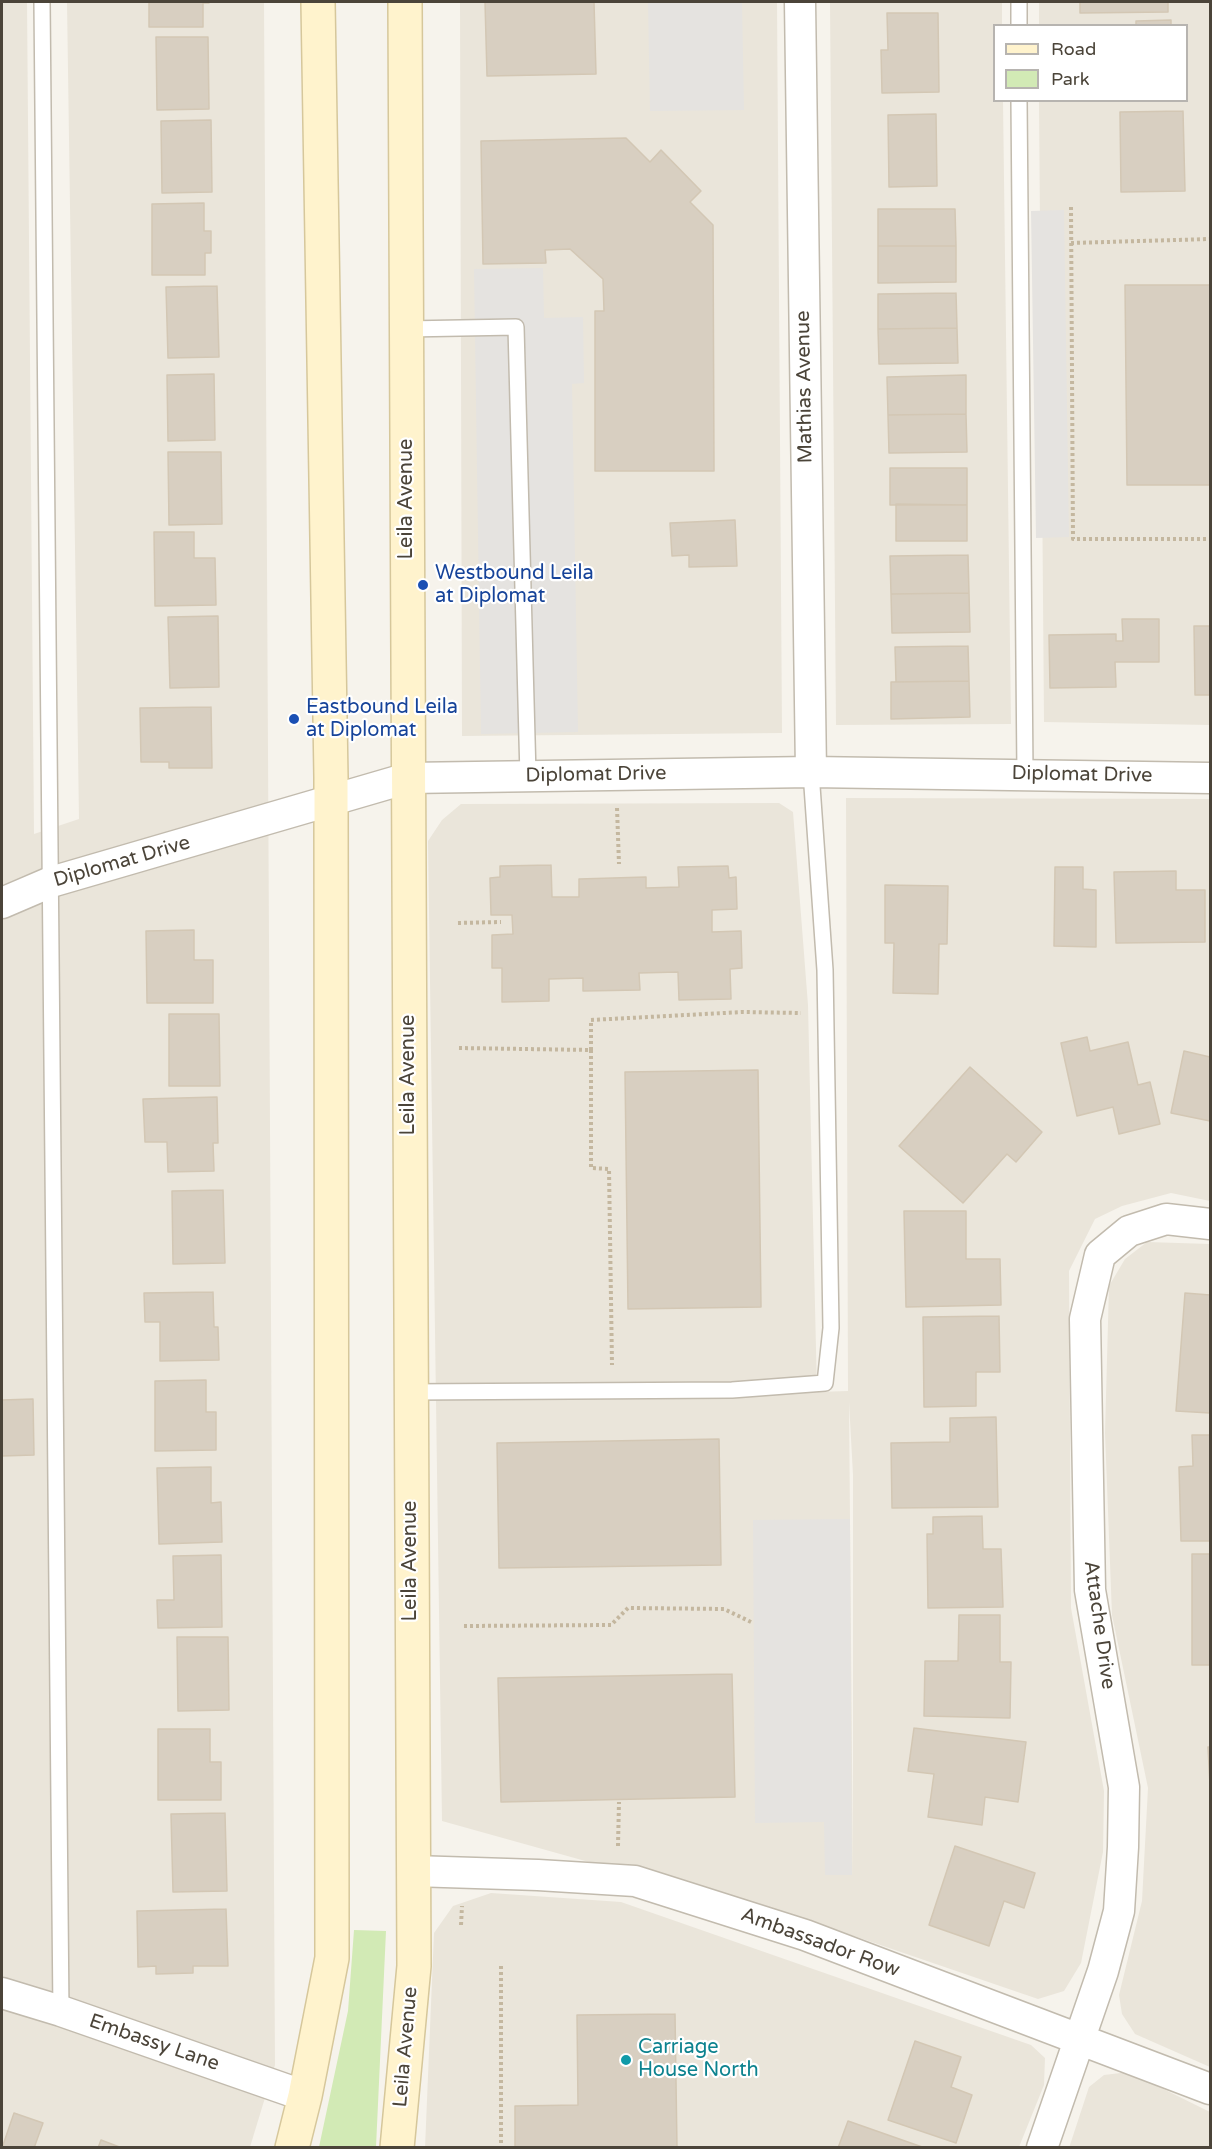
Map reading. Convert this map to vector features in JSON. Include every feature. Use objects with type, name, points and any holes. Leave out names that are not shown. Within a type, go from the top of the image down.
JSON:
[{"type":"main road","points":[[292,2148],[305,2096],[332,1958],[331,801],[318,2]]},
{"type":"main road","name":"Leila Avenue","points":[[397,2148],[414,1965],[405,2]]},
{"type":"street","name":"Mathias Avenue","points":[[800,2],[811,772]]},
{"type":"street","name":"Diplomat Drive","points":[[2,903],[51,882],[408,778],[811,772],[1210,778]]},
{"type":"street","name":"Attache Drive","points":[[1042,2148],[1103,1971],[1119,1911],[1124,1787],[1090,1590],[1085,1319],[1100,1255],[1129,1231],[1166,1219],[1210,1224]]},
{"type":"street","name":"Ambassador Row","points":[[413,1871],[635,1881],[805,1935],[1210,2089]]},
{"type":"street","name":"Embassy Lane","points":[[2,1993],[61,2011],[305,2096]]},
{"type":"lane","points":[[42,2],[61,2011]]},
{"type":"lane","points":[[1019,2],[1019,24]]},
{"type":"lane","points":[[1019,102],[1024,774]]},
{"type":"lane","points":[[406,330],[516,327],[528,776]]},
{"type":"lane","points":[[410,1392],[732,1390],[825,1383],[831,1328],[826,1014],[811,772]]},
{"type":"path","points":[[1071,207],[1073,539],[1210,539]]},
{"type":"path","points":[[1071,243],[1210,239]]},
{"type":"path","points":[[615,775],[619,864]]},
{"type":"path","points":[[458,923],[501,922]]},
{"type":"path","points":[[612,1391],[609,1169],[591,1168],[591,1020],[743,1012],[826,1014]]},
{"type":"path","points":[[459,1048],[591,1050]]},
{"type":"path","points":[[464,1626],[610,1625],[628,1608],[724,1609],[751,1622]]},
{"type":"path","points":[[618,1880],[619,1802]]},
{"type":"path","points":[[501,1966],[501,2148]]},
{"type":"shaded area","points":[[2,2],[27,2],[34,834],[79,819],[67,2],[264,2],[275,2065],[250,2147],[2,2148]]},
{"type":"shaded area","points":[[460,2],[777,2],[782,733],[462,736]]},
{"type":"shaded area","points":[[648,2],[742,2],[744,110],[650,111]]},
{"type":"shaded area","points":[[830,2],[1002,2],[1002,24],[993,24],[993,102],[1003,102],[1011,724],[836,725]]},
{"type":"shaded area","points":[[1039,2],[1210,2],[1210,725],[1044,722],[1039,102],[1188,102],[1188,24],[1039,24]]},
{"type":"shaded area","points":[[1064,210],[1069,537],[1036,538],[1031,211]]},
{"type":"shaded area","points":[[543,268],[544,318],[583,317],[584,383],[572,384],[578,732],[481,734],[474,269]]},
{"type":"shaded area","points":[[846,798],[1210,799],[1210,1201],[1171,1193],[1122,1206],[1095,1219],[1069,1271],[1071,1608],[1104,1791],[1103,1852],[1081,1963],[1064,1991],[1038,1999],[854,1936],[442,1821],[428,841],[442,820],[461,804],[779,803],[793,812],[808,1005],[817,1392],[848,1391]],"holes":[[[849,1402],[853,1475],[853,1877]]]},
{"type":"shaded area","points":[[1147,1242],[1210,1244],[1210,2067],[1135,2034],[1122,2014],[1119,1995],[1142,1901],[1148,1788],[1112,1615],[1105,1433],[1109,1286],[1125,1259]]},
{"type":"shaded area","points":[[850,1519],[852,1875],[825,1875],[824,1822],[755,1823],[753,1520]]},
{"type":"shaded area","points":[[491,1893],[621,1902],[1031,2045],[1045,2058],[1044,2085],[1019,2147],[425,2148],[434,1933],[453,1906]]},
{"type":"shaded area","points":[[1129,2072],[1210,2112],[1210,2147],[1069,2148],[1089,2087],[1104,2075]]},
{"type":"green space","points":[[354,1930],[386,1931],[376,2147],[319,2147],[348,2011]]},
{"type":"building","points":[[149,2],[209,3],[203,3],[203,27],[149,27]]},
{"type":"building","points":[[485,2],[594,2],[596,74],[487,76]]},
{"type":"building","points":[[1080,2],[1168,2],[1168,12],[1080,13]]},
{"type":"building","points":[[887,13],[938,13],[939,92],[882,93],[881,50],[888,50]]},
{"type":"building","points":[[1171,20],[1171,24],[1136,24],[1136,21]]},
{"type":"building","points":[[156,37],[208,37],[209,109],[157,110]]},
{"type":"building","points":[[1183,111],[1185,191],[1121,192],[1120,112]]},
{"type":"building","points":[[936,114],[937,186],[889,187],[888,115]]},
{"type":"building","points":[[211,120],[212,192],[162,193],[161,121]]},
{"type":"building","points":[[626,138],[650,162],[661,150],[701,191],[690,202],[713,225],[714,471],[595,471],[595,311],[604,311],[603,279],[570,249],[545,250],[546,263],[483,264],[481,141]]},
{"type":"building","points":[[204,203],[204,231],[211,231],[211,253],[205,253],[205,275],[152,275],[152,204]]},
{"type":"building","points":[[878,209],[955,209],[956,246],[878,246]]},
{"type":"building","points":[[878,246],[956,246],[956,282],[878,283]]},
{"type":"building","points":[[1125,285],[1210,285],[1210,485],[1127,485]]},
{"type":"building","points":[[217,286],[219,357],[168,358],[166,287]]},
{"type":"building","points":[[956,293],[957,328],[878,329],[878,294]]},
{"type":"building","points":[[957,328],[958,363],[879,364],[878,329]]},
{"type":"building","points":[[214,374],[215,440],[168,441],[167,375]]},
{"type":"building","points":[[966,375],[966,414],[888,415],[887,377]]},
{"type":"building","points":[[966,414],[967,452],[889,453],[888,415]]},
{"type":"building","points":[[168,452],[221,452],[222,524],[169,525]]},
{"type":"building","points":[[890,468],[967,468],[967,505],[890,505]]},
{"type":"building","points":[[896,504],[967,505],[967,541],[896,541]]},
{"type":"building","points":[[735,520],[737,566],[689,567],[689,555],[672,556],[670,523]]},
{"type":"building","points":[[154,532],[194,532],[194,558],[215,558],[216,605],[155,606]]},
{"type":"building","points":[[968,555],[969,593],[891,594],[890,556]]},
{"type":"building","points":[[969,593],[970,632],[892,633],[891,594]]},
{"type":"building","points":[[218,616],[219,687],[170,688],[168,617]]},
{"type":"building","points":[[1122,619],[1159,619],[1159,662],[1115,662],[1116,687],[1050,688],[1049,635],[1116,634],[1116,641],[1123,641]]},
{"type":"building","points":[[1194,626],[1210,626],[1210,695],[1195,695]]},
{"type":"building","points":[[968,646],[969,681],[896,682],[895,647]]},
{"type":"building","points":[[969,681],[970,717],[891,719],[891,682]]},
{"type":"building","points":[[211,707],[212,768],[169,768],[169,762],[141,762],[140,708]]},
{"type":"building","points":[[551,865],[552,897],[579,897],[579,879],[646,877],[646,888],[679,887],[678,867],[728,866],[729,878],[736,877],[737,909],[712,910],[712,932],[741,931],[742,968],[730,969],[731,999],[679,1000],[678,972],[639,973],[640,990],[583,991],[583,978],[549,979],[549,1001],[502,1002],[502,968],[492,968],[492,935],[513,934],[512,915],[491,915],[490,878],[500,877],[500,866]]},
{"type":"building","points":[[1055,867],[1083,867],[1083,889],[1096,890],[1096,947],[1054,946]]},
{"type":"building","points":[[1176,871],[1176,890],[1205,890],[1205,942],[1116,943],[1114,872]]},
{"type":"building","points":[[885,885],[948,886],[947,944],[939,944],[938,994],[893,993],[894,943],[885,943]]},
{"type":"building","points":[[194,930],[194,960],[213,960],[213,1003],[147,1003],[146,931]]},
{"type":"building","points":[[169,1014],[219,1014],[220,1086],[169,1086]]},
{"type":"building","points":[[1087,1037],[1090,1051],[1128,1042],[1138,1085],[1150,1082],[1160,1124],[1119,1134],[1113,1107],[1077,1116],[1061,1043]]},
{"type":"building","points":[[1184,1051],[1210,1057],[1210,1121],[1171,1113]]},
{"type":"building","points":[[970,1067],[1042,1132],[1016,1162],[1007,1154],[963,1203],[899,1146]]},
{"type":"building","points":[[758,1070],[761,1307],[628,1309],[625,1072]]},
{"type":"building","points":[[217,1097],[218,1143],[213,1143],[214,1171],[168,1172],[167,1142],[145,1142],[143,1099]]},
{"type":"building","points":[[223,1190],[225,1263],[173,1264],[172,1191]]},
{"type":"building","points":[[904,1211],[966,1211],[966,1259],[1000,1259],[1001,1305],[906,1307]]},
{"type":"building","points":[[213,1292],[214,1327],[218,1327],[219,1360],[160,1361],[160,1322],[145,1322],[144,1293]]},
{"type":"building","points":[[1185,1293],[1210,1295],[1210,1413],[1176,1411]]},
{"type":"building","points":[[999,1316],[1000,1372],[976,1372],[976,1406],[924,1407],[923,1317]]},
{"type":"building","points":[[206,1380],[206,1412],[216,1412],[216,1450],[155,1451],[155,1381]]},
{"type":"building","points":[[33,1399],[34,1455],[2,1456],[2,1400]]},
{"type":"building","points":[[996,1417],[998,1507],[892,1508],[891,1443],[950,1442],[950,1418]]},
{"type":"building","points":[[1192,1435],[1210,1435],[1210,1541],[1181,1541],[1179,1467],[1193,1466]]},
{"type":"building","points":[[719,1439],[721,1565],[499,1568],[497,1443]]},
{"type":"building","points":[[211,1467],[211,1503],[221,1502],[222,1542],[159,1544],[157,1468]]},
{"type":"building","points":[[982,1516],[983,1549],[1001,1549],[1003,1607],[928,1608],[927,1534],[933,1534],[933,1517]]},
{"type":"building","points":[[1192,1554],[1210,1554],[1210,1665],[1192,1665]]},
{"type":"building","points":[[221,1555],[222,1627],[158,1628],[157,1600],[174,1600],[173,1556]]},
{"type":"building","points":[[959,1615],[1000,1615],[1000,1662],[1011,1662],[1010,1718],[924,1716],[925,1661],[958,1661]]},
{"type":"building","points":[[177,1637],[228,1637],[229,1710],[178,1711]]},
{"type":"building","points":[[732,1674],[735,1797],[501,1802],[498,1678]]},
{"type":"building","points":[[914,1728],[1026,1742],[1018,1802],[985,1797],[982,1825],[928,1817],[934,1774],[908,1771]]},
{"type":"building","points":[[158,1729],[210,1729],[210,1762],[221,1762],[221,1800],[158,1800]]},
{"type":"building","points":[[1208,1747],[1210,1747],[1210,1785]]},
{"type":"building","points":[[225,1813],[227,1891],[173,1892],[171,1814]]},
{"type":"building","points":[[955,1846],[1035,1873],[1024,1908],[1004,1901],[989,1946],[929,1925]]},
{"type":"building","points":[[226,1909],[228,1966],[193,1966],[193,1973],[156,1974],[156,1966],[138,1967],[137,1911]]},
{"type":"building","name":"Carriage House North","points":[[675,2014],[677,2148],[515,2148],[515,2106],[578,2105],[577,2015]]},
{"type":"building","points":[[915,2041],[961,2057],[951,2087],[972,2095],[956,2143],[888,2120]]},
{"type":"building","points":[[14,2113],[43,2123],[34,2148],[2,2148]]},
{"type":"building","points":[[848,2121],[925,2148],[838,2148]]},
{"type":"building","points":[[101,2140],[122,2148],[98,2148]]},
{"type":"place","name":"Westbound Leila at Diplomat","points":[[423,585]]},
{"type":"place","name":"Eastbound Leila at Diplomat","points":[[294,719]]},
{"type":"place","name":"Carriage House North","points":[[626,2060]]}]
